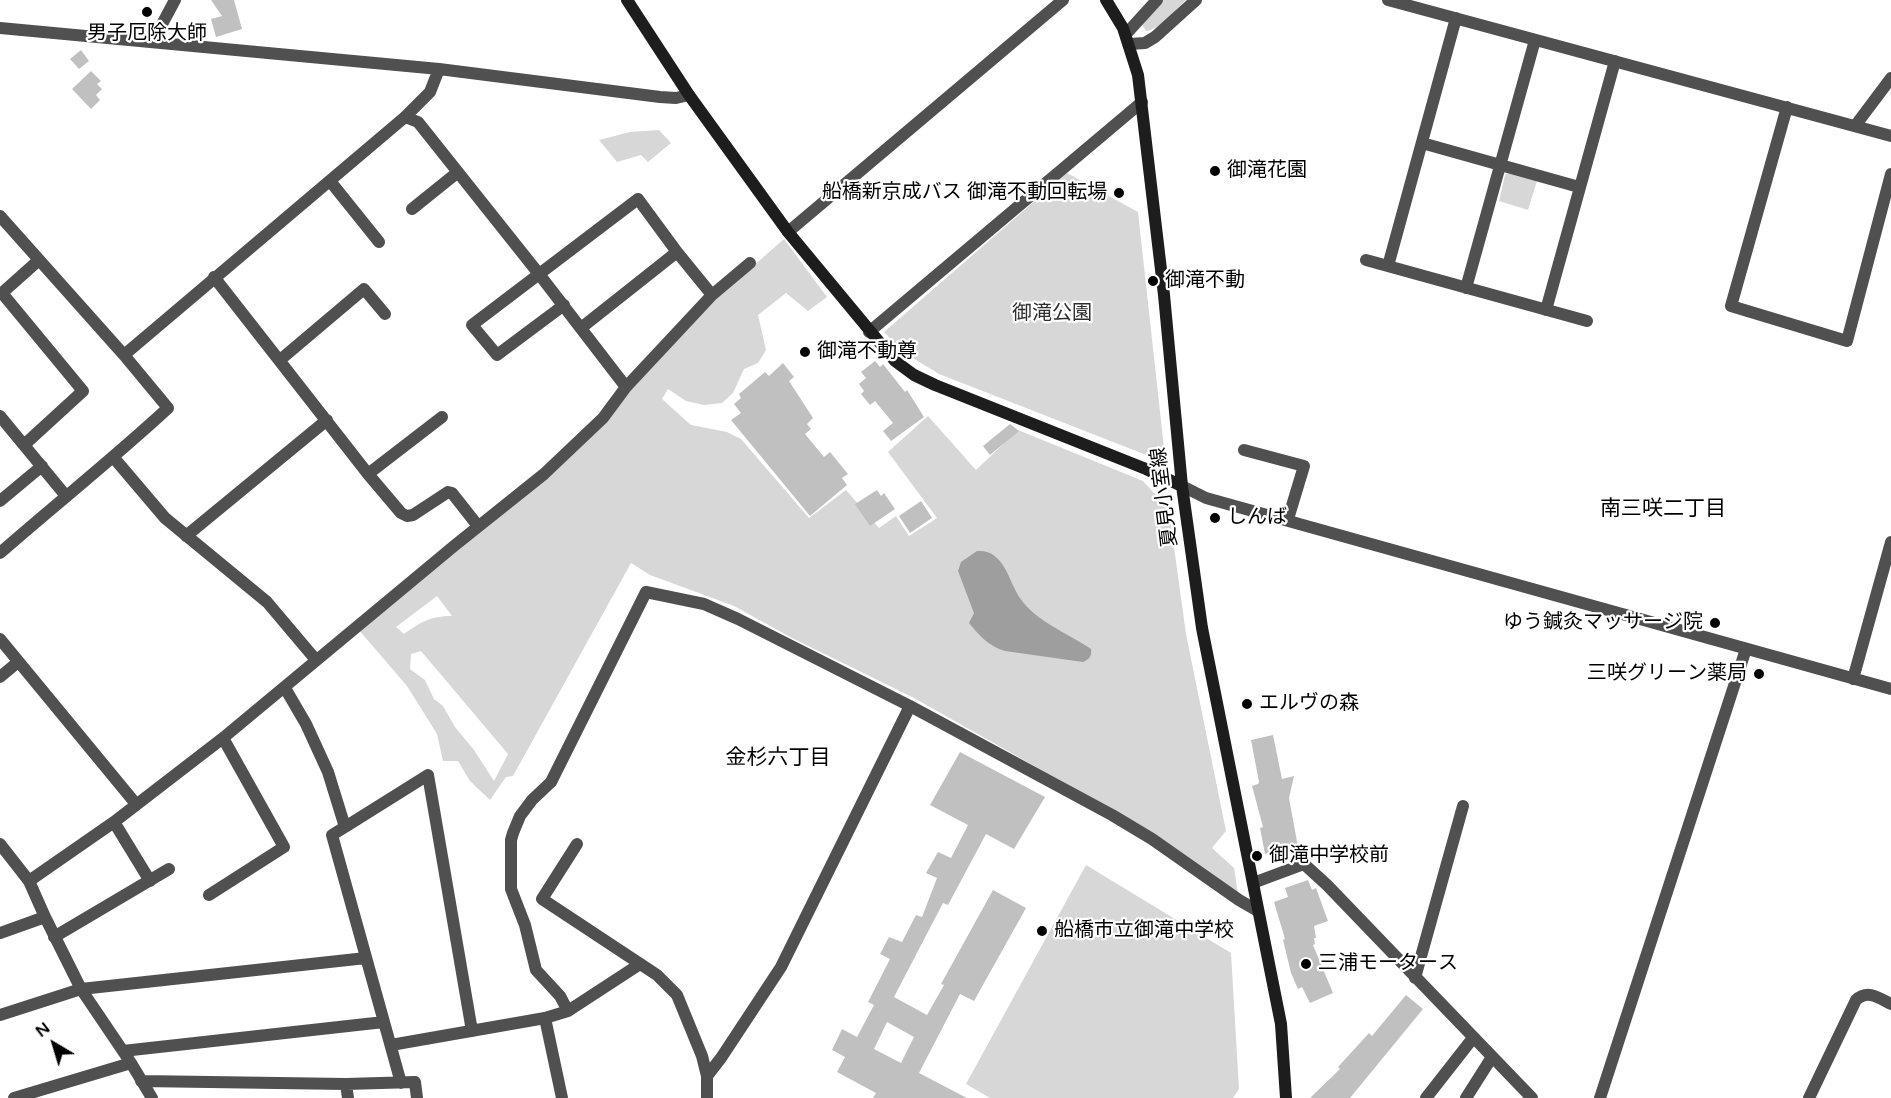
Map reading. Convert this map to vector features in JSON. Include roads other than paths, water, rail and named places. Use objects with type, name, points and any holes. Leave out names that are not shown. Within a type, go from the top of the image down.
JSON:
[{"type":"main road","points":[[627,0],[689,95],[788,232],[895,361],[914,375],[935,385],[1146,469],[1182,486]]},
{"type":"main road","name":"夏見小室線","points":[[1106,0],[1127,39],[1138,75],[1164,295],[1182,486],[1202,628],[1281,1024],[1286,1098]]},
{"type":"street","points":[[157,42],[160,28],[175,0]]},
{"type":"street","points":[[788,232],[1064,0]]},
{"type":"street","points":[[1157,0],[1127,39],[1145,43],[1155,37],[1196,0]]},
{"type":"street","points":[[1388,0],[1891,136]]},
{"type":"street","points":[[1388,266],[1456,18]]},
{"type":"street","points":[[0,28],[439,69],[660,97],[675,98],[689,95]]},
{"type":"street","points":[[1466,288],[1535,40]]},
{"type":"street","points":[[1546,310],[1615,61]]},
{"type":"street","points":[[124,355],[405,117],[430,92],[439,69]]},
{"type":"street","points":[[1855,126],[1891,78]]},
{"type":"street","points":[[869,332],[1142,102]]},
{"type":"street","points":[[1787,107],[1731,306],[1847,341],[1891,174]]},
{"type":"street","points":[[405,117],[418,122],[564,305],[626,387]]},
{"type":"street","points":[[1422,143],[1579,187]]},
{"type":"street","points":[[412,209],[458,172]]},
{"type":"street","points":[[330,181],[379,242]]},
{"type":"street","points":[[564,305],[497,355],[472,325],[638,199],[677,252],[712,294]]},
{"type":"street","points":[[0,216],[168,408],[114,458],[0,553]]},
{"type":"street","points":[[581,328],[677,252]]},
{"type":"street","points":[[24,445],[83,391],[2,293],[39,260]]},
{"type":"street","points":[[1366,260],[1587,321]]},
{"type":"street","points":[[29,881],[114,822],[223,738],[544,474],[603,418],[626,387],[712,294],[750,263]]},
{"type":"street","points":[[214,277],[401,513],[407,516],[413,515],[448,492],[452,493],[478,526]]},
{"type":"street","points":[[280,360],[364,289],[385,314]]},
{"type":"street","points":[[0,416],[66,496]]},
{"type":"street","points":[[368,474],[442,417]]},
{"type":"street","points":[[186,536],[327,420]]},
{"type":"street","points":[[1244,450],[1304,466],[1288,519]]},
{"type":"street","points":[[114,458],[165,518],[267,602],[316,660]]},
{"type":"street","points":[[0,501],[42,466]]},
{"type":"street","points":[[1182,486],[1206,498],[1891,689]]},
{"type":"street","points":[[1853,679],[1891,542]]},
{"type":"street","points":[[568,1011],[560,996],[547,984],[534,965],[525,925],[511,888],[511,840],[520,816],[532,800],[551,782],[646,592],[704,604],[910,706],[1112,815],[1152,839],[1258,911]]},
{"type":"street","points":[[0,639],[136,804]]},
{"type":"street","points":[[1600,1098],[1746,649]]},
{"type":"street","points":[[0,677],[18,662]]},
{"type":"street","points":[[285,688],[306,724],[328,772],[345,826]]},
{"type":"street","points":[[707,1076],[722,1058],[781,967],[910,706]]},
{"type":"street","points":[[209,895],[284,847],[223,738]]},
{"type":"street","points":[[401,1083],[332,835],[428,776],[472,1032]]},
{"type":"street","points":[[1415,978],[1463,806]]},
{"type":"street","points":[[114,822],[150,881]]},
{"type":"street","points":[[0,844],[29,881],[81,989],[152,1098]]},
{"type":"street","points":[[577,844],[542,899],[657,975],[677,995],[702,1056],[707,1076],[707,1098]]},
{"type":"street","points":[[1253,883],[1304,864],[1532,1098]]},
{"type":"street","points":[[54,937],[169,869]]},
{"type":"street","points":[[0,933],[45,917]]},
{"type":"street","points":[[0,1015],[81,989],[366,958]]},
{"type":"street","points":[[391,1045],[545,1018],[568,1011],[640,964]]},
{"type":"street","points":[[1809,1098],[1856,1000],[1862,994],[1870,994],[1891,1004]]},
{"type":"street","points":[[545,1018],[562,1098]]},
{"type":"street","points":[[123,1051],[384,1022]]},
{"type":"street","points":[[1426,1098],[1473,1038]]},
{"type":"street","points":[[1466,1098],[1492,1057]]},
{"type":"street","points":[[14,1098],[131,1063]]},
{"type":"street","points":[[141,1081],[346,1084],[414,1082],[417,1098]]},
{"type":"street","points":[[346,1084],[348,1098]]},
{"type":"place","name":"男子厄除大師","points":[[147,12]]},
{"type":"place","name":"御滝花園","points":[[1215,171]]},
{"type":"place","name":"船橋新京成バス 御滝不動回転場","points":[[1119,193]]},
{"type":"place","name":"御滝不動","points":[[1153,281]]},
{"type":"place","name":"御滝不動尊","points":[[805,352]]},
{"type":"place","name":"しんば","points":[[1215,518]]},
{"type":"place","name":"ゆう鍼灸マッサージ院","points":[[1715,623]]},
{"type":"place","name":"三咲グリーン薬局","points":[[1759,674]]},
{"type":"place","name":"エルヴの森","points":[[1247,704]]},
{"type":"place","name":"御滝中学校前","points":[[1257,856]]},
{"type":"place","name":"船橋市立御滝中学校","points":[[1042,931]]},
{"type":"place","name":"三浦モータース","points":[[1306,964]]},
{"type":"district","name":"南三咲二丁目","points":[[1663,509]]},
{"type":"district","name":"金杉六丁目","points":[[778,758]]},
{"type":"park label","name":"御滝公園","points":[[1052,314]]}]
